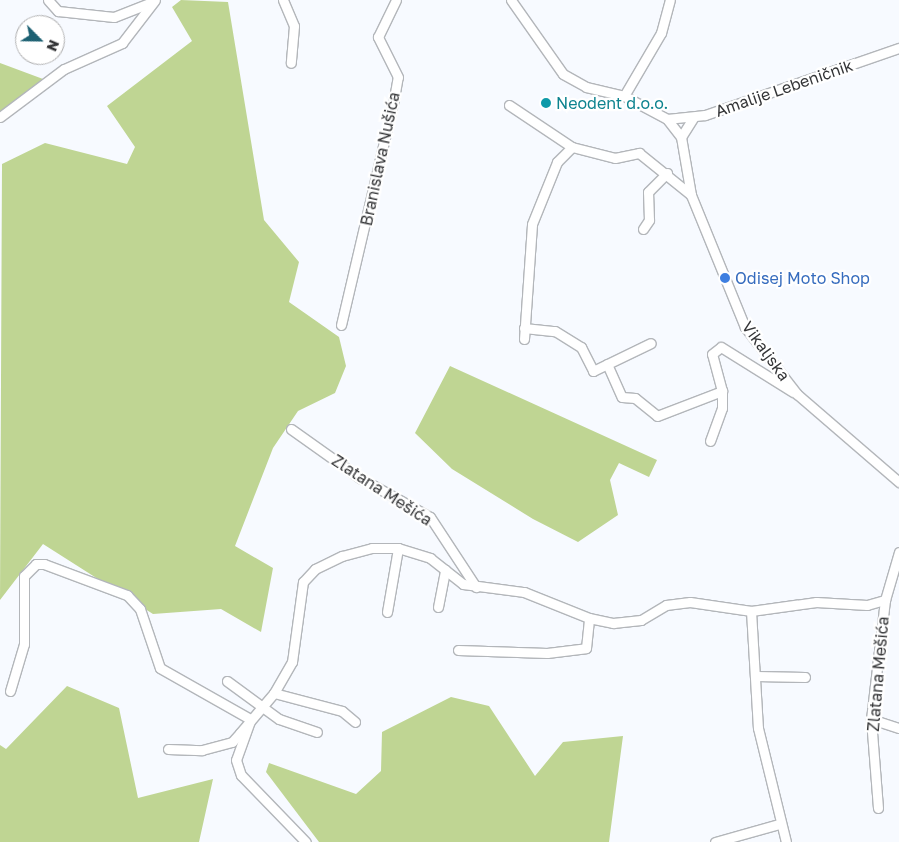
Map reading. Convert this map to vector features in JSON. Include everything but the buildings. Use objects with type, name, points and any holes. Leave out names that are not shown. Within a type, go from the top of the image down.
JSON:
[{"type":"street","points":[[48,0],[58,11],[114,17],[155,0]]},
{"type":"street","points":[[0,117],[64,69],[122,43],[155,0]]},
{"type":"street","points":[[283,0],[294,26],[291,63]]},
{"type":"street","name":"Branislava Nušića","points":[[341,325],[398,77],[378,37],[396,0]]},
{"type":"street","points":[[503,0],[512,2],[563,74],[586,87],[624,96],[666,119],[681,137],[693,118]]},
{"type":"street","points":[[624,96],[661,33],[670,0]]},
{"type":"street","name":"Amalije Lebeničnik","points":[[666,119],[693,118],[899,48]]},
{"type":"street","name":"Vikaljska","points":[[509,105],[572,147],[614,158],[639,154],[667,173],[691,195]]},
{"type":"street","name":"Vikaljska","points":[[681,137],[691,195],[746,327],[797,394]]},
{"type":"street","points":[[524,339],[532,224],[557,162],[572,147]]},
{"type":"street","points":[[643,229],[649,220],[648,192],[667,173]]},
{"type":"street","points":[[524,328],[555,331],[581,347],[593,371],[651,343]]},
{"type":"street","name":"Vikaljska","points":[[710,441],[722,408],[722,391],[712,354],[721,347],[797,394],[899,482]]},
{"type":"street","points":[[607,364],[622,397],[635,398],[656,416],[722,391]]},
{"type":"street","name":"Zlatana Mešića","points":[[291,429],[360,478],[430,517],[476,587]]},
{"type":"street","name":"Zlatana Mešića","points":[[168,749],[202,750],[232,742],[261,705],[274,694],[292,662],[303,582],[309,575],[342,556],[372,548],[398,548],[430,558],[455,580],[476,587],[524,592],[589,618],[613,623],[641,620],[666,605],[690,602],[751,611],[816,602],[867,606],[885,600]]},
{"type":"street","points":[[387,612],[398,548]]},
{"type":"street","name":"Zlatana Mešića","points":[[878,808],[871,719],[885,600],[899,552]]},
{"type":"street","points":[[10,691],[24,644],[24,576],[36,564],[44,564],[127,595],[140,609],[160,668],[250,718]]},
{"type":"street","points":[[438,607],[445,570]]},
{"type":"street","points":[[751,611],[758,728],[779,824],[786,842]]},
{"type":"street","points":[[458,650],[547,653],[586,648],[589,618]]},
{"type":"street","points":[[756,676],[805,677]]},
{"type":"street","points":[[227,681],[279,719],[317,732]]},
{"type":"street","points":[[274,694],[342,711],[355,722]]},
{"type":"street","name":"Zlatana Mešića","points":[[250,718],[236,760],[241,775],[306,842]]},
{"type":"street","points":[[871,719],[899,728]]},
{"type":"street","points":[[716,842],[779,824]]},
{"type":"green space","points":[[181,0],[228,2],[264,220],[299,262],[289,302],[339,337],[346,366],[335,393],[298,411],[273,448],[235,546],[273,568],[261,632],[221,609],[153,614],[43,544],[0,600],[2,164],[45,143],[127,164],[135,147],[107,106],[192,41],[172,7]]},
{"type":"green space","points":[[0,63],[43,79],[0,112]]},
{"type":"green space","points":[[450,366],[657,460],[649,477],[619,463],[610,480],[618,515],[578,542],[533,519],[452,469],[415,433]]},
{"type":"green space","points":[[67,686],[119,708],[138,798],[213,779],[199,842],[0,842],[0,745],[6,749]]},
{"type":"green space","points":[[451,697],[489,706],[535,776],[563,742],[623,736],[609,842],[319,842],[266,772],[269,763],[356,794],[381,771],[382,732]]},
{"type":"place","name":"Neodent d.o.o.","points":[[546,103]]},
{"type":"place","name":"Odisej Moto Shop","points":[[725,278]]}]
